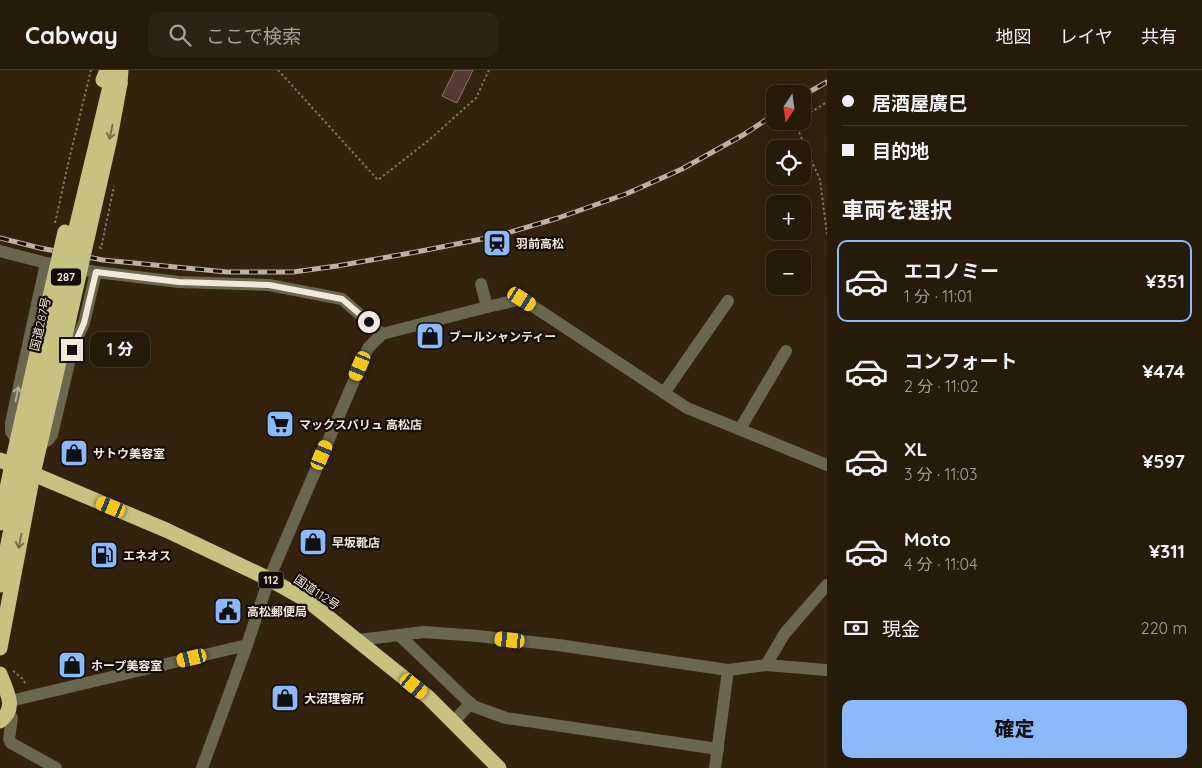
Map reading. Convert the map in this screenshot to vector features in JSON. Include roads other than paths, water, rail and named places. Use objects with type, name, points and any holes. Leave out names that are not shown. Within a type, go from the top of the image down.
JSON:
[{"type":"highway","name":"287","points":[[0,523],[6,462],[17,440],[88,133],[112,76]]},
{"type":"highway","name":"287","points":[[0,648],[33,474],[110,138],[112,76]]},
{"type":"highway","name":"国道287号","points":[[0,585],[22,472],[112,76]]},
{"type":"highway","name":"国道112号","points":[[6,462],[166,530],[269,579],[308,601],[428,697],[499,768]]},
{"type":"highway","points":[[0,674],[6,712]]},
{"type":"street","points":[[0,251],[96,272],[179,282],[269,285],[342,299],[382,334]]},
{"type":"street","points":[[17,440],[11,432],[11,423],[46,262]]},
{"type":"street","points":[[40,445],[52,435],[72,350],[84,323],[96,272]]},
{"type":"street","points":[[481,284],[487,306]]},
{"type":"street","points":[[202,768],[269,579],[368,348],[382,334],[487,306],[522,299],[687,408],[827,465]]},
{"type":"street","points":[[664,393],[728,301]]},
{"type":"street","points":[[740,429],[786,351]]},
{"type":"street","points":[[766,665],[785,633],[827,585]]},
{"type":"street","points":[[358,640],[424,632],[558,645],[728,670],[766,665],[827,670]]},
{"type":"street","points":[[399,635],[473,706],[506,718],[718,749]]},
{"type":"street","points":[[56,768],[11,743],[9,739],[12,718],[6,712],[247,645]]},
{"type":"street","points":[[715,768],[728,670]]},
{"type":"street","points":[[453,722],[471,703]]},
{"type":"railway","points":[[811,91],[827,82]]},
{"type":"railway","points":[[0,238],[103,260],[227,272],[293,272],[337,266],[497,236],[558,218],[626,194],[682,169],[766,120]]},
{"type":"place","name":"羽前高松","points":[[497,243]]},
{"type":"place","name":"ブールシャンティー","points":[[430,336]]},
{"type":"place","name":"マックスバリュ 高松店","points":[[280,424]]},
{"type":"place","name":"サトウ美容室","points":[[74,453]]},
{"type":"place","name":"早坂靴店","points":[[313,542]]},
{"type":"place","name":"エネオス","points":[[104,555]]},
{"type":"place","name":"高松郵便局","points":[[228,611]]},
{"type":"place","name":"ホープ美容室","points":[[72,665]]},
{"type":"place","name":"大沼理容所","points":[[285,698]]}]
